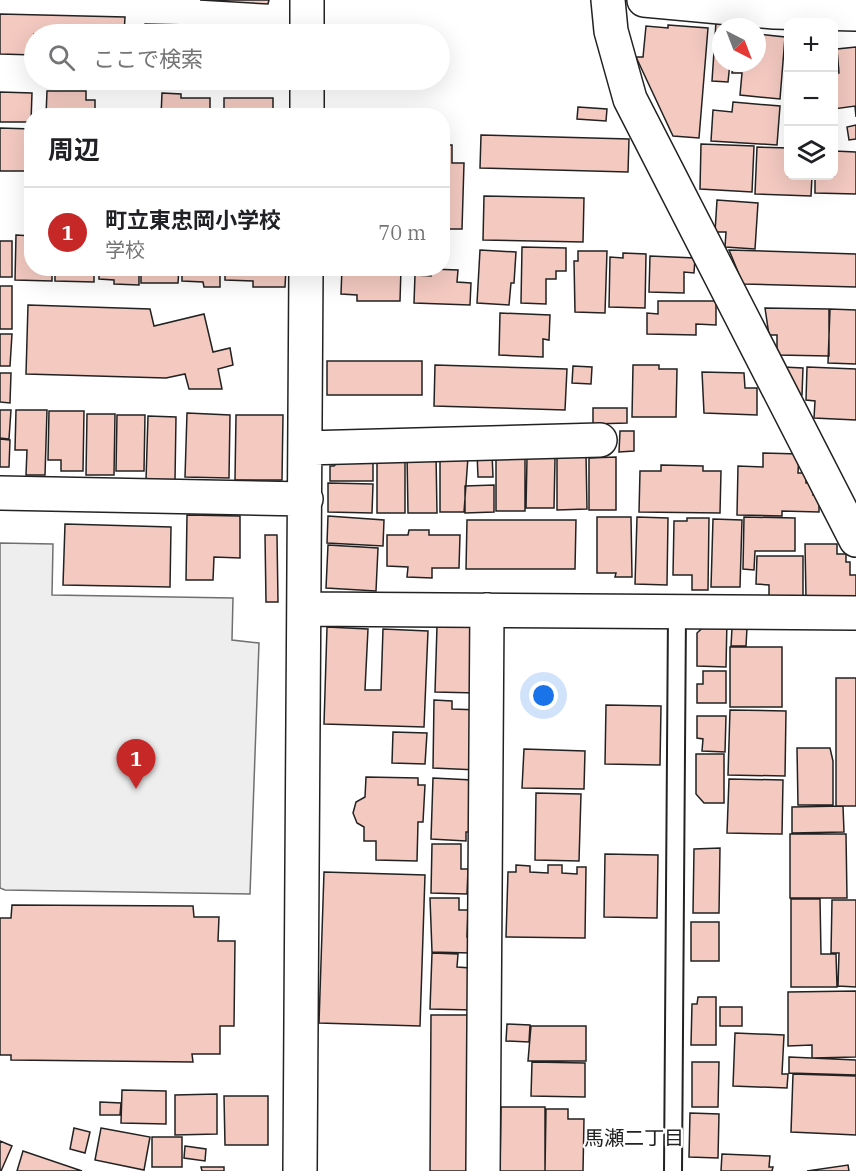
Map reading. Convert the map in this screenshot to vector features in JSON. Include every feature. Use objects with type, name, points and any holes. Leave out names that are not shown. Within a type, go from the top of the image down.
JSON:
[{"type":"street","points":[[307,0],[307,24]]},
{"type":"street","points":[[608,0],[611,31],[630,99],[856,540]]},
{"type":"street","points":[[645,0],[774,12],[856,14]]},
{"type":"street","points":[[307,90],[307,108]]},
{"type":"street","points":[[300,1171],[306,276]]},
{"type":"street","points":[[305,448],[600,440]]},
{"type":"street","points":[[0,493],[306,499]]},
{"type":"street","points":[[304,609],[856,613]]},
{"type":"street","points":[[483,1171],[487,610]]},
{"type":"lane","points":[[673,1171],[677,612]]},
{"type":"shaded area","points":[[0,543],[53,544],[52,595],[233,598],[232,640],[259,643],[250,894],[5,890],[0,888]]},
{"type":"building","points":[[200,0],[269,0],[268,4]]},
{"type":"building","points":[[0,14],[125,17],[125,24],[24,24],[24,55],[0,54]]},
{"type":"building","points":[[668,25],[708,28],[699,138],[673,136],[636,57],[643,57],[646,26],[668,28]]},
{"type":"building","points":[[766,35],[784,37],[780,99],[740,95],[742,73],[732,73],[766,72]]},
{"type":"building","points":[[856,47],[856,117],[855,106],[838,108],[838,49]]},
{"type":"building","points":[[713,72],[729,72],[728,82],[712,81]]},
{"type":"building","points":[[47,91],[86,91],[86,100],[95,100],[95,108],[46,108]]},
{"type":"building","points":[[0,92],[32,93],[31,108],[24,108],[24,122],[0,122]]},
{"type":"building","points":[[162,93],[181,94],[181,98],[210,98],[210,108],[161,108]]},
{"type":"building","points":[[224,98],[273,98],[273,108],[224,108]]},
{"type":"building","points":[[733,102],[780,106],[777,145],[711,141],[713,110],[732,112]]},
{"type":"building","points":[[578,107],[607,109],[606,121],[577,119]]},
{"type":"building","points":[[856,125],[856,139],[849,140],[847,127]]},
{"type":"building","points":[[0,128],[24,129],[24,171],[0,171]]},
{"type":"building","points":[[481,135],[629,139],[628,172],[480,168]]},
{"type":"building","points":[[701,144],[754,146],[752,192],[700,189]]},
{"type":"building","points":[[450,145],[452,145],[452,163],[464,163],[462,229],[450,229]]},
{"type":"building","points":[[757,147],[784,148],[784,180],[812,180],[811,196],[755,194]]},
{"type":"building","points":[[838,151],[856,152],[856,194],[815,193],[815,180],[838,180]]},
{"type":"building","points":[[484,196],[584,198],[583,242],[483,240]]},
{"type":"building","points":[[717,200],[758,203],[755,249],[725,247],[726,232],[715,232]]},
{"type":"building","points":[[16,235],[24,236],[24,276],[52,276],[52,281],[15,280]]},
{"type":"building","points":[[0,241],[12,241],[12,277],[0,277]]},
{"type":"building","points":[[522,247],[566,248],[566,271],[556,271],[556,279],[546,279],[546,304],[521,303]]},
{"type":"building","points":[[480,250],[516,252],[514,283],[511,283],[509,305],[477,303]]},
{"type":"building","points":[[729,250],[856,254],[856,287],[743,284]]},
{"type":"building","points":[[578,251],[607,251],[605,313],[575,312],[574,261],[578,261]]},
{"type":"building","points":[[623,253],[646,254],[645,308],[609,307],[610,257],[623,258]]},
{"type":"building","points":[[650,256],[695,258],[694,273],[684,272],[684,293],[649,292]]},
{"type":"building","points":[[450,270],[458,270],[457,282],[471,283],[470,305],[414,303],[415,276],[450,276]]},
{"type":"building","points":[[55,276],[94,276],[94,282],[55,281]]},
{"type":"building","points":[[99,276],[139,276],[139,285],[114,284],[114,280],[99,279]]},
{"type":"building","points":[[141,276],[178,276],[178,283],[141,283]]},
{"type":"building","points":[[182,276],[220,276],[220,287],[204,287],[203,282],[182,281]]},
{"type":"building","points":[[225,276],[286,276],[285,287],[253,287],[253,281],[225,280]]},
{"type":"building","points":[[342,276],[401,276],[400,301],[357,301],[357,295],[341,294]]},
{"type":"building","points":[[0,286],[12,286],[12,329],[0,329]]},
{"type":"building","points":[[658,301],[716,301],[716,325],[696,324],[696,335],[647,334],[647,313],[658,314]]},
{"type":"building","points":[[28,305],[150,309],[154,326],[204,314],[213,352],[230,348],[233,365],[218,369],[222,389],[189,389],[185,374],[166,378],[26,374]]},
{"type":"building","points":[[765,308],[829,309],[829,356],[777,355],[777,335],[769,335]]},
{"type":"building","points":[[830,309],[856,310],[856,364],[828,363]]},
{"type":"building","points":[[500,313],[550,315],[549,340],[543,339],[543,357],[499,355]]},
{"type":"building","points":[[0,334],[12,334],[10,366],[0,366]]},
{"type":"building","points":[[327,361],[422,361],[422,395],[327,395]]},
{"type":"building","points":[[435,365],[567,369],[565,410],[434,406]]},
{"type":"building","points":[[633,365],[659,365],[659,369],[677,369],[676,417],[632,417]]},
{"type":"building","points":[[573,366],[592,367],[591,384],[572,383]]},
{"type":"building","points":[[783,367],[803,368],[802,395],[797,395]]},
{"type":"building","points":[[807,367],[856,369],[856,420],[814,418],[815,401],[806,400]]},
{"type":"building","points":[[702,372],[744,373],[745,388],[757,388],[757,415],[704,413]]},
{"type":"building","points":[[0,373],[11,373],[10,403],[0,402]]},
{"type":"building","points":[[593,408],[627,408],[627,423],[593,424]]},
{"type":"building","points":[[0,410],[11,410],[9,439],[0,438]]},
{"type":"building","points":[[16,410],[47,410],[45,475],[26,475],[27,450],[15,450]]},
{"type":"building","points":[[49,411],[84,411],[83,471],[61,471],[61,460],[48,460]]},
{"type":"building","points":[[187,413],[230,415],[229,478],[185,477]]},
{"type":"building","points":[[87,414],[115,414],[114,475],[86,475]]},
{"type":"building","points":[[117,415],[145,415],[144,471],[116,471]]},
{"type":"building","points":[[236,415],[283,415],[282,480],[235,480]]},
{"type":"building","points":[[148,416],[176,417],[175,481],[146,480]]},
{"type":"building","points":[[620,431],[634,431],[634,451],[619,452]]},
{"type":"building","points":[[0,439],[10,440],[9,467],[0,467]]},
{"type":"building","points":[[477,453],[492,453],[493,477],[478,477]]},
{"type":"building","points":[[763,453],[799,454],[798,473],[806,473],[806,483],[814,483],[813,495],[819,495],[819,512],[782,511],[782,516],[737,515],[738,466],[763,467]]},
{"type":"building","points":[[346,454],[373,454],[373,481],[330,481],[330,466],[334,466]]},
{"type":"building","points":[[407,454],[436,454],[437,513],[408,513]]},
{"type":"building","points":[[557,454],[586,454],[587,509],[557,510]]},
{"type":"building","points":[[377,456],[405,456],[405,513],[377,513]]},
{"type":"building","points":[[440,457],[468,457],[464,512],[440,512]]},
{"type":"building","points":[[496,457],[525,457],[525,511],[496,511]]},
{"type":"building","points":[[616,457],[616,510],[589,510],[589,458]]},
{"type":"building","points":[[527,458],[555,458],[554,508],[526,508]]},
{"type":"building","points":[[661,465],[703,466],[703,471],[721,471],[720,513],[639,512],[640,471],[661,471]]},
{"type":"building","points":[[328,483],[373,484],[372,513],[328,512]]},
{"type":"building","points":[[494,485],[494,512],[465,513],[465,486]]},
{"type":"building","points":[[187,515],[240,516],[240,558],[214,557],[213,580],[186,580]]},
{"type":"building","points":[[328,516],[384,520],[383,546],[327,543]]},
{"type":"building","points":[[597,517],[631,517],[632,577],[615,577],[616,573],[597,573]]},
{"type":"building","points":[[637,517],[668,518],[667,585],[635,584]]},
{"type":"building","points":[[744,517],[795,518],[795,551],[755,551],[754,570],[743,569]]},
{"type":"building","points":[[687,518],[709,518],[708,590],[692,590],[692,575],[673,575],[674,521],[687,521]]},
{"type":"building","points":[[713,519],[742,520],[740,587],[711,587]]},
{"type":"building","points":[[467,520],[576,520],[575,569],[466,569]]},
{"type":"building","points":[[65,524],[171,527],[170,587],[63,585]]},
{"type":"building","points":[[409,530],[429,530],[429,535],[460,535],[459,568],[432,568],[432,578],[407,577],[408,567],[387,566],[387,535],[408,535]]},
{"type":"building","points":[[265,535],[277,535],[278,602],[266,602]]},
{"type":"building","points":[[805,544],[837,544],[837,554],[846,554],[846,562],[850,562],[850,575],[856,575],[856,598],[806,598]]},
{"type":"building","points":[[328,545],[378,548],[376,591],[326,588]]},
{"type":"building","points":[[757,556],[803,556],[803,596],[769,596],[769,585],[756,584]]},
{"type":"building","points":[[711,620],[727,620],[726,667],[697,666],[697,633]]},
{"type":"building","points":[[437,626],[480,627],[477,693],[435,692]]},
{"type":"building","points":[[327,627],[368,629],[365,690],[381,690],[383,629],[428,631],[424,727],[324,724]]},
{"type":"building","points":[[732,628],[747,628],[746,646],[731,646]]},
{"type":"building","points":[[730,647],[782,647],[782,707],[730,707]]},
{"type":"building","points":[[703,671],[726,671],[726,703],[697,703],[697,684],[703,684]]},
{"type":"building","points":[[836,678],[856,678],[856,806],[836,806]]},
{"type":"building","points":[[434,700],[452,701],[452,709],[479,710],[477,770],[433,768]]},
{"type":"building","points":[[606,705],[661,706],[660,765],[605,764]]},
{"type":"building","points":[[730,710],[786,711],[785,776],[728,775]]},
{"type":"building","points":[[697,716],[726,716],[725,752],[702,751],[703,739],[697,738]]},
{"type":"building","points":[[393,732],[427,733],[425,764],[392,763]]},
{"type":"building","points":[[797,748],[830,748],[833,761],[833,805],[798,805]]},
{"type":"building","points":[[524,749],[585,751],[584,789],[522,788]]},
{"type":"building","points":[[696,754],[724,754],[724,803],[704,803],[696,794]]},
{"type":"building","points":[[366,777],[418,778],[418,785],[425,785],[423,822],[418,822],[417,861],[376,860],[376,841],[364,841],[364,827],[357,823],[353,813],[356,802],[365,797]]},
{"type":"building","points":[[433,778],[472,780],[470,832],[466,832],[466,841],[431,839]]},
{"type":"building","points":[[729,779],[783,780],[782,834],[727,833]]},
{"type":"building","points":[[536,793],[581,794],[579,861],[535,860]]},
{"type":"building","points":[[843,806],[844,832],[792,833],[792,807]]},
{"type":"building","points":[[790,834],[846,834],[847,898],[790,898]]},
{"type":"building","points":[[432,844],[461,844],[461,869],[468,869],[467,894],[431,893]]},
{"type":"building","points":[[720,848],[719,913],[693,913],[694,849]]},
{"type":"building","points":[[605,854],[658,855],[657,918],[604,917]]},
{"type":"building","points":[[516,865],[530,866],[530,872],[548,873],[548,865],[562,865],[562,873],[577,874],[577,867],[586,867],[585,938],[506,937],[508,872],[516,872]]},
{"type":"building","points":[[324,872],[425,875],[420,1026],[319,1023]]},
{"type":"building","points":[[430,898],[459,898],[459,910],[468,910],[467,937],[471,937],[471,953],[432,952]]},
{"type":"building","points":[[791,899],[820,899],[821,954],[836,954],[837,987],[791,987]]},
{"type":"building","points":[[832,900],[856,900],[856,987],[838,986],[839,953],[831,953]]},
{"type":"building","points":[[12,905],[193,906],[194,917],[219,917],[218,941],[235,941],[234,1026],[220,1026],[220,1054],[192,1054],[193,1062],[11,1060],[11,1055],[0,1055],[0,918],[11,918]]},
{"type":"building","points":[[691,922],[719,922],[719,961],[691,961]]},
{"type":"building","points":[[432,953],[458,954],[457,967],[471,968],[474,1010],[430,1009]]},
{"type":"building","points":[[856,991],[856,1057],[812,1058],[812,1045],[788,1046],[788,992]]},
{"type":"building","points":[[698,997],[716,997],[716,1045],[691,1045],[692,1004],[697,1004]]},
{"type":"building","points":[[720,1007],[742,1007],[742,1026],[720,1026]]},
{"type":"building","points":[[431,1015],[469,1015],[467,1171],[430,1171]]},
{"type":"building","points":[[507,1024],[530,1025],[529,1042],[506,1041]]},
{"type":"building","points":[[531,1026],[586,1026],[586,1061],[528,1061]]},
{"type":"building","points":[[735,1033],[784,1035],[782,1074],[788,1074],[787,1088],[733,1086]]},
{"type":"building","points":[[789,1057],[856,1060],[856,1075],[789,1073]]},
{"type":"building","points":[[532,1062],[585,1063],[585,1097],[531,1096]]},
{"type":"building","points":[[692,1062],[719,1062],[718,1107],[692,1107]]},
{"type":"building","points":[[793,1074],[856,1076],[856,1135],[791,1132]]},
{"type":"building","points":[[122,1090],[166,1091],[166,1124],[121,1123]]},
{"type":"building","points":[[217,1094],[217,1134],[175,1135],[175,1095]]},
{"type":"building","points":[[224,1096],[268,1096],[268,1145],[225,1145]]},
{"type":"building","points":[[100,1102],[121,1103],[120,1115],[100,1115]]},
{"type":"building","points":[[501,1107],[545,1107],[545,1171],[500,1171]]},
{"type":"building","points":[[546,1109],[568,1109],[568,1119],[584,1119],[583,1171],[545,1171]]},
{"type":"building","points":[[690,1113],[719,1114],[718,1158],[689,1157]]},
{"type":"building","points":[[74,1128],[90,1132],[85,1153],[70,1149]]},
{"type":"building","points":[[101,1128],[150,1137],[144,1170],[95,1160]]},
{"type":"building","points":[[152,1137],[182,1137],[182,1167],[152,1167]]},
{"type":"building","points":[[0,1141],[12,1146],[1,1171],[0,1171]]},
{"type":"building","points":[[185,1146],[206,1149],[205,1161],[184,1158]]},
{"type":"building","points":[[23,1151],[82,1171],[17,1171]]},
{"type":"building","points":[[722,1154],[770,1156],[769,1167],[773,1167],[772,1171],[721,1171]]},
{"type":"building","points":[[848,1165],[849,1171],[807,1171]]},
{"type":"building","points":[[201,1167],[224,1167],[224,1171],[202,1171]]},
{"type":"place","name":"町立東忠岡小学校","points":[[136,789]]},
{"type":"district","name":"馬瀬二丁目","points":[[634,1138]]}]
